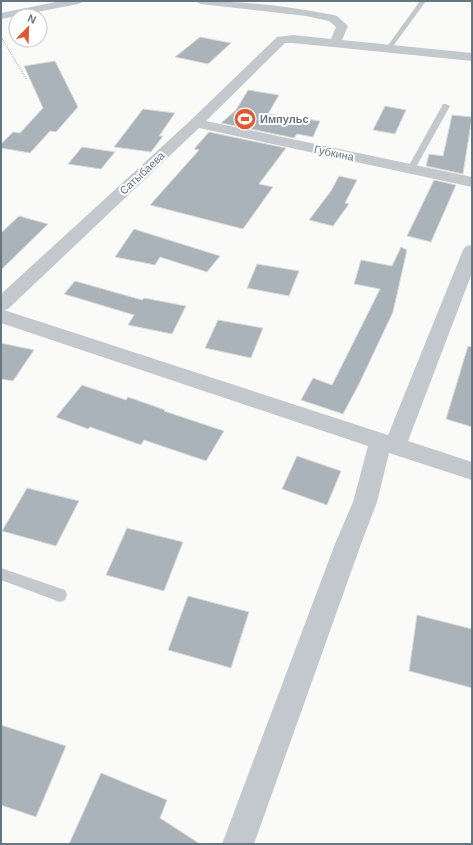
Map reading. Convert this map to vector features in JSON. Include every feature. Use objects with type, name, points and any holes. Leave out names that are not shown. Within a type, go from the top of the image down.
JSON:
[{"type":"street","points":[[1,16],[78,1]]},
{"type":"street","points":[[201,1],[306,12],[334,18],[342,26],[335,43],[472,57]]},
{"type":"street","name":"Сатыбаева","points":[[1,305],[196,123],[281,40],[293,39],[335,43]]},
{"type":"street","name":"Губкина","points":[[196,123],[472,182]]},
{"type":"street","points":[[238,844],[348,544],[388,444],[472,250]]},
{"type":"street","points":[[1,316],[472,471]]},
{"type":"lane","points":[[389,48],[423,1]]},
{"type":"lane","points":[[411,169],[446,106]]},
{"type":"lane","points":[[1,574],[60,595]]},
{"type":"path","points":[[1,37],[27,80]]},
{"type":"building","points":[[200,37],[231,43],[208,64],[175,57]]},
{"type":"building","points":[[55,61],[78,107],[56,132],[50,131],[30,153],[1,148],[1,144],[13,132],[20,133],[43,108],[24,66]]},
{"type":"building","points":[[248,90],[279,95],[268,114],[320,121],[313,137],[297,134],[294,138],[221,123],[236,110]]},
{"type":"building","points":[[385,106],[406,110],[395,134],[373,130]]},
{"type":"building","points":[[143,109],[175,113],[159,136],[163,136],[151,152],[114,147]]},
{"type":"building","points":[[452,115],[472,117],[463,174],[426,166],[429,154],[443,156]]},
{"type":"building","points":[[209,132],[286,148],[259,184],[273,187],[243,229],[150,205],[199,150],[194,149]]},
{"type":"building","points":[[82,147],[115,152],[101,169],[68,164]]},
{"type":"building","points":[[339,176],[357,180],[345,203],[349,204],[333,226],[309,220],[331,191]]},
{"type":"building","points":[[434,180],[456,185],[431,242],[407,236]]},
{"type":"building","points":[[19,216],[48,224],[1,270],[1,233]]},
{"type":"building","points":[[134,229],[220,256],[207,272],[160,257],[155,265],[115,257]]},
{"type":"building","points":[[401,247],[407,250],[393,312],[343,414],[301,400],[313,378],[332,385],[380,289],[354,284],[361,260],[392,266]]},
{"type":"building","points":[[257,264],[299,271],[289,296],[247,288]]},
{"type":"building","points":[[75,281],[142,300],[144,298],[186,306],[172,334],[128,325],[134,315],[64,294]]},
{"type":"building","points":[[218,320],[263,328],[251,358],[205,348]]},
{"type":"building","points":[[1,343],[34,350],[13,381],[1,379]]},
{"type":"building","points":[[468,346],[472,347],[472,427],[446,419]]},
{"type":"building","points":[[82,385],[126,400],[128,397],[224,431],[206,461],[144,440],[141,445],[90,427],[88,429],[56,417]]},
{"type":"building","points":[[297,456],[341,471],[327,505],[282,489]]},
{"type":"building","points":[[27,488],[79,501],[56,546],[2,531]]},
{"type":"building","points":[[127,528],[183,542],[164,591],[106,575]]},
{"type":"building","points":[[188,596],[249,612],[231,668],[168,650]]},
{"type":"building","points":[[417,615],[472,629],[472,688],[409,671]]},
{"type":"building","points":[[1,725],[66,746],[36,817],[1,805]]},
{"type":"building","points":[[101,773],[167,800],[160,818],[200,844],[69,844]]},
{"type":"place","name":"Импульс","points":[[245,119]]}]
